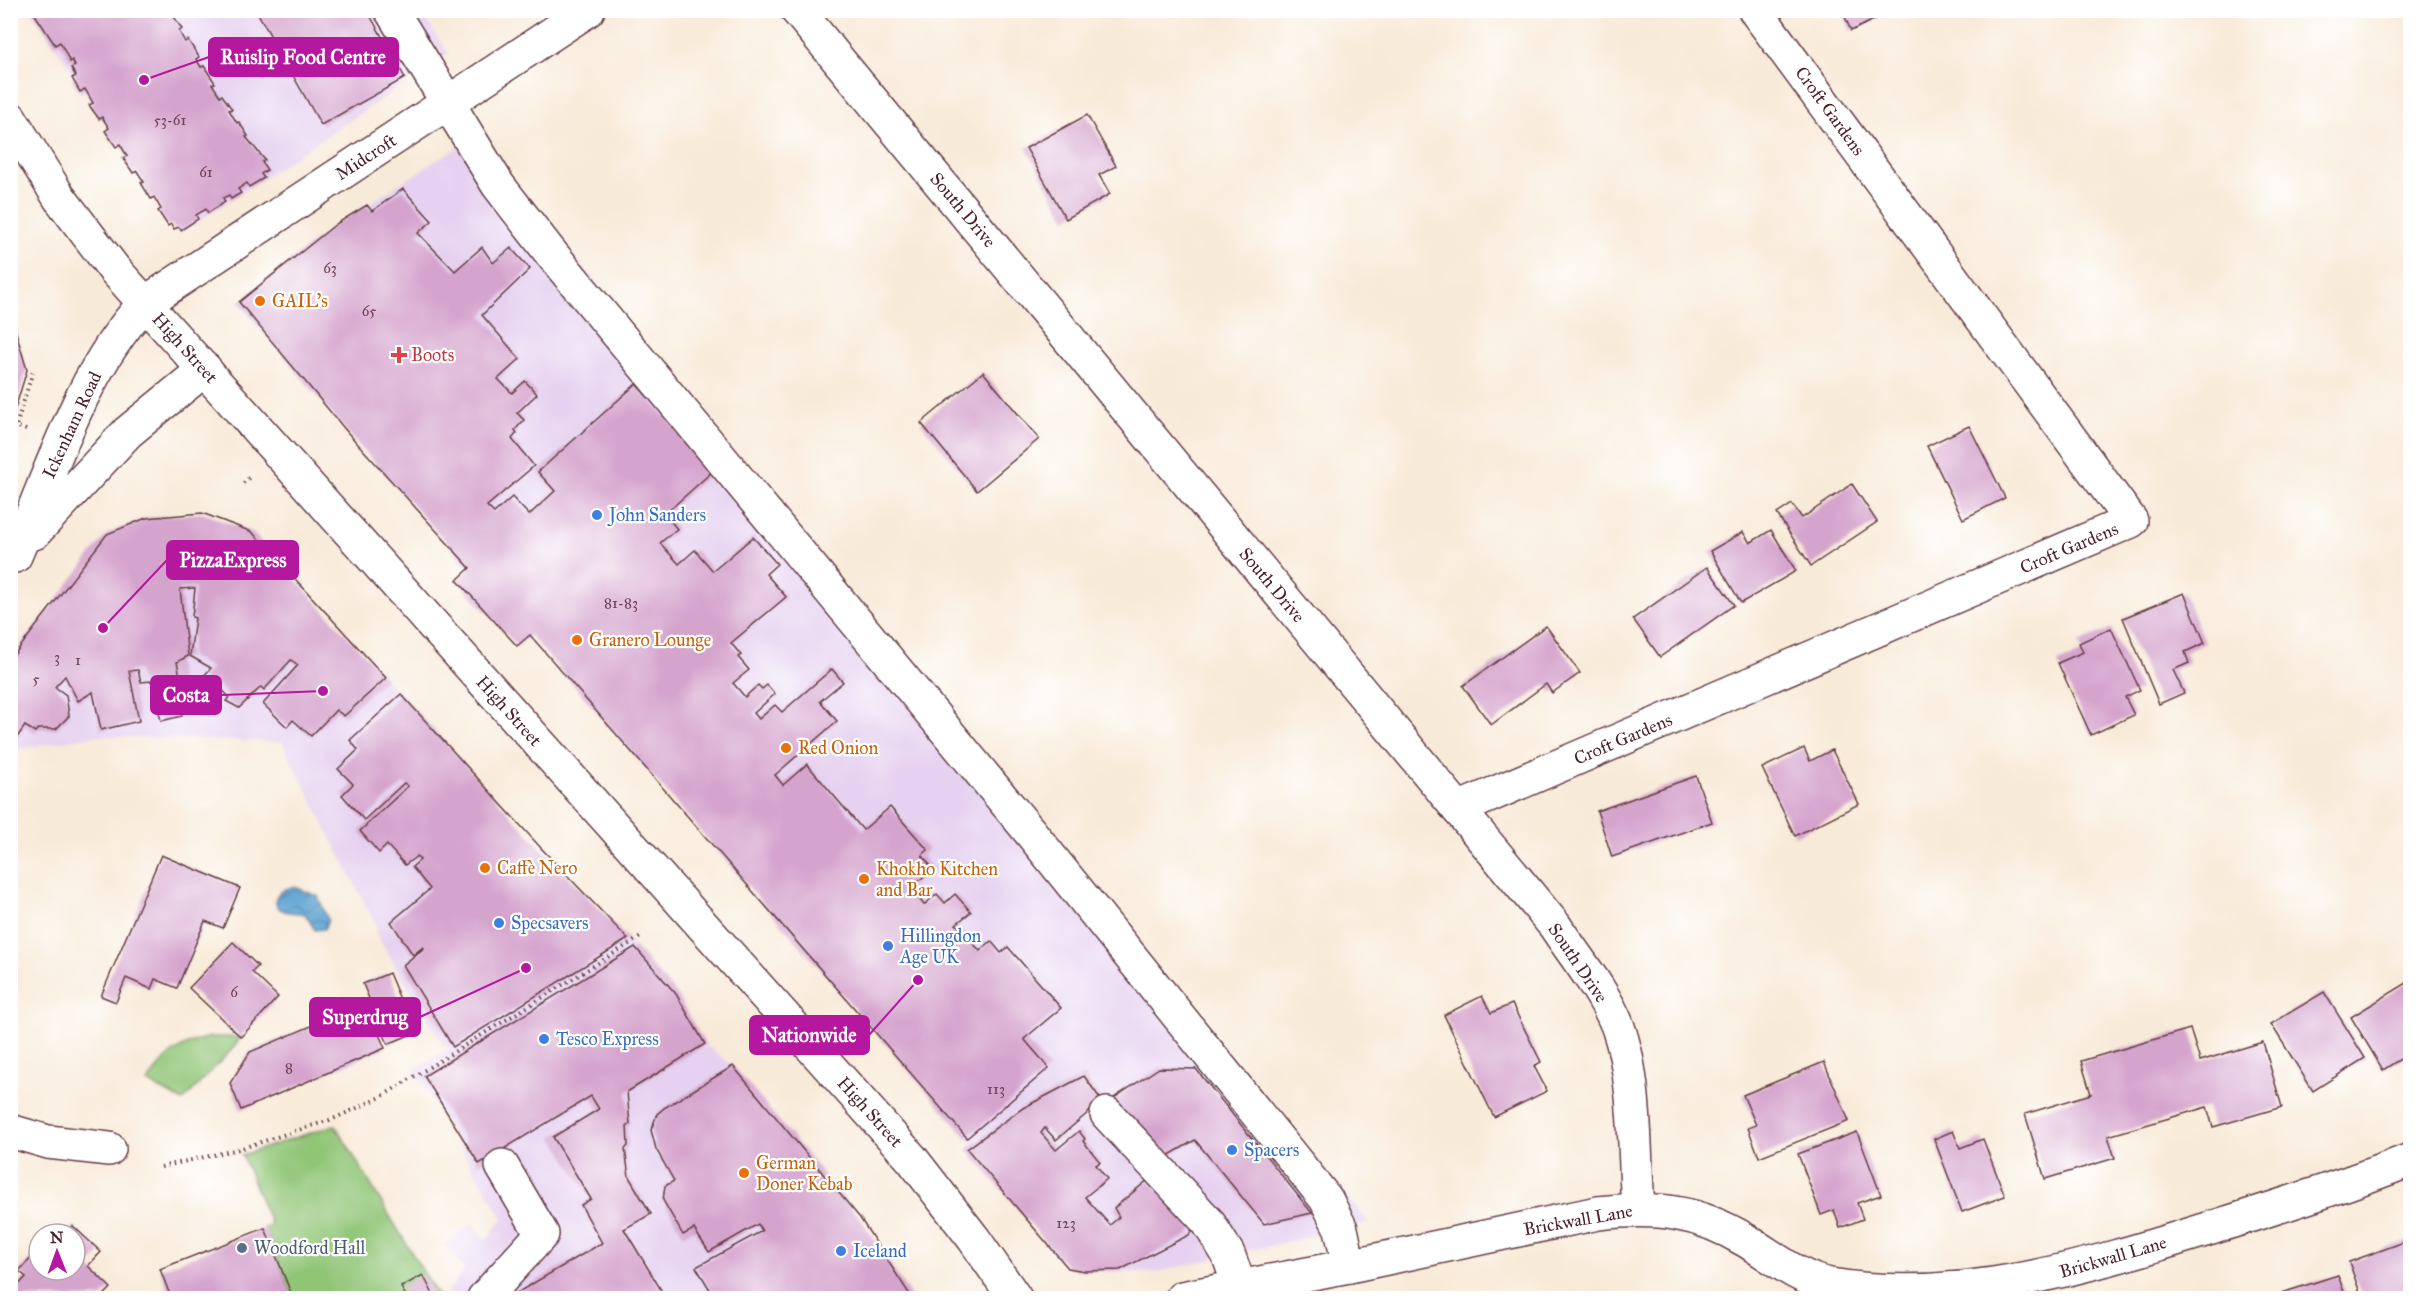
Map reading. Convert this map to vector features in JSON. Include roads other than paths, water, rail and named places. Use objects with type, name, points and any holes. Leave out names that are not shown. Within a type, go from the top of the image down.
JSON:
[{"type":"street","points":[[391,10],[498,185],[550,252],[1023,824],[1326,1199],[1341,1229],[1349,1266]]},
{"type":"street","name":"Midcroft","points":[[145,303],[588,10]]},
{"type":"street","name":"South Drive","points":[[797,10],[1555,927],[1606,1004],[1626,1054],[1638,1209]]},
{"type":"street","name":"Croft Gardens","points":[[1458,810],[2131,521],[1755,10]]},
{"type":"street","name":"High Street","points":[[10,118],[59,197],[114,269],[912,1159],[974,1239],[1015,1299]]},
{"type":"street","name":"Ickenham Road","points":[[13,559],[59,448],[103,358],[122,328],[145,303]]},
{"type":"street","name":"Ickenham Road","points":[[13,559],[42,522],[128,432],[204,369]]},
{"type":"street","points":[[1107,1114],[1208,1222],[1228,1254],[1240,1287]]},
{"type":"street","points":[[10,1131],[48,1142],[110,1149]]},
{"type":"street","name":"Brickwall Lane","points":[[1182,1299],[1240,1287],[1294,1288],[1349,1266],[1599,1213],[1638,1209],[1674,1212],[1710,1221],[1792,1270],[1824,1284],[1860,1289],[1917,1292],[1960,1289],[2057,1273],[2112,1259],[2340,1187],[2410,1160]]},
{"type":"street","points":[[484,1299],[542,1234],[502,1167]]},
{"type":"water","points":[[295,887],[318,896],[328,920],[324,929],[315,930],[305,914],[286,912],[277,905],[275,900],[279,894]]},
{"type":"place","name":"Ruislip Food Centre","points":[[144,80]]},
{"type":"place","name":"GAIL's","points":[[260,301]]},
{"type":"place","name":"Boots","points":[[399,355]]},
{"type":"place","name":"John Sanders","points":[[597,515]]},
{"type":"place","name":"PizzaExpress","points":[[103,628]]},
{"type":"place","name":"Granero Lounge","points":[[577,640]]},
{"type":"place","name":"Costa","points":[[323,691]]},
{"type":"place","name":"Red Onion","points":[[786,748]]},
{"type":"place","name":"Caffè Nero","points":[[485,868]]},
{"type":"place","name":"Khokho Kitchen and Bar","points":[[864,879]]},
{"type":"place","name":"Specsavers","points":[[499,923]]},
{"type":"place","name":"Hillingdon Age UK","points":[[888,946]]},
{"type":"place","name":"Superdrug","points":[[526,968]]},
{"type":"place","name":"Nationwide","points":[[918,980]]},
{"type":"place","name":"Tesco Express","points":[[544,1039]]},
{"type":"place","name":"Spacers","points":[[1232,1150]]},
{"type":"place","name":"German Doner Kebab","points":[[744,1173]]},
{"type":"place","name":"Woodford Hall","points":[[242,1248]]},
{"type":"place","name":"Iceland","points":[[841,1251]]}]
